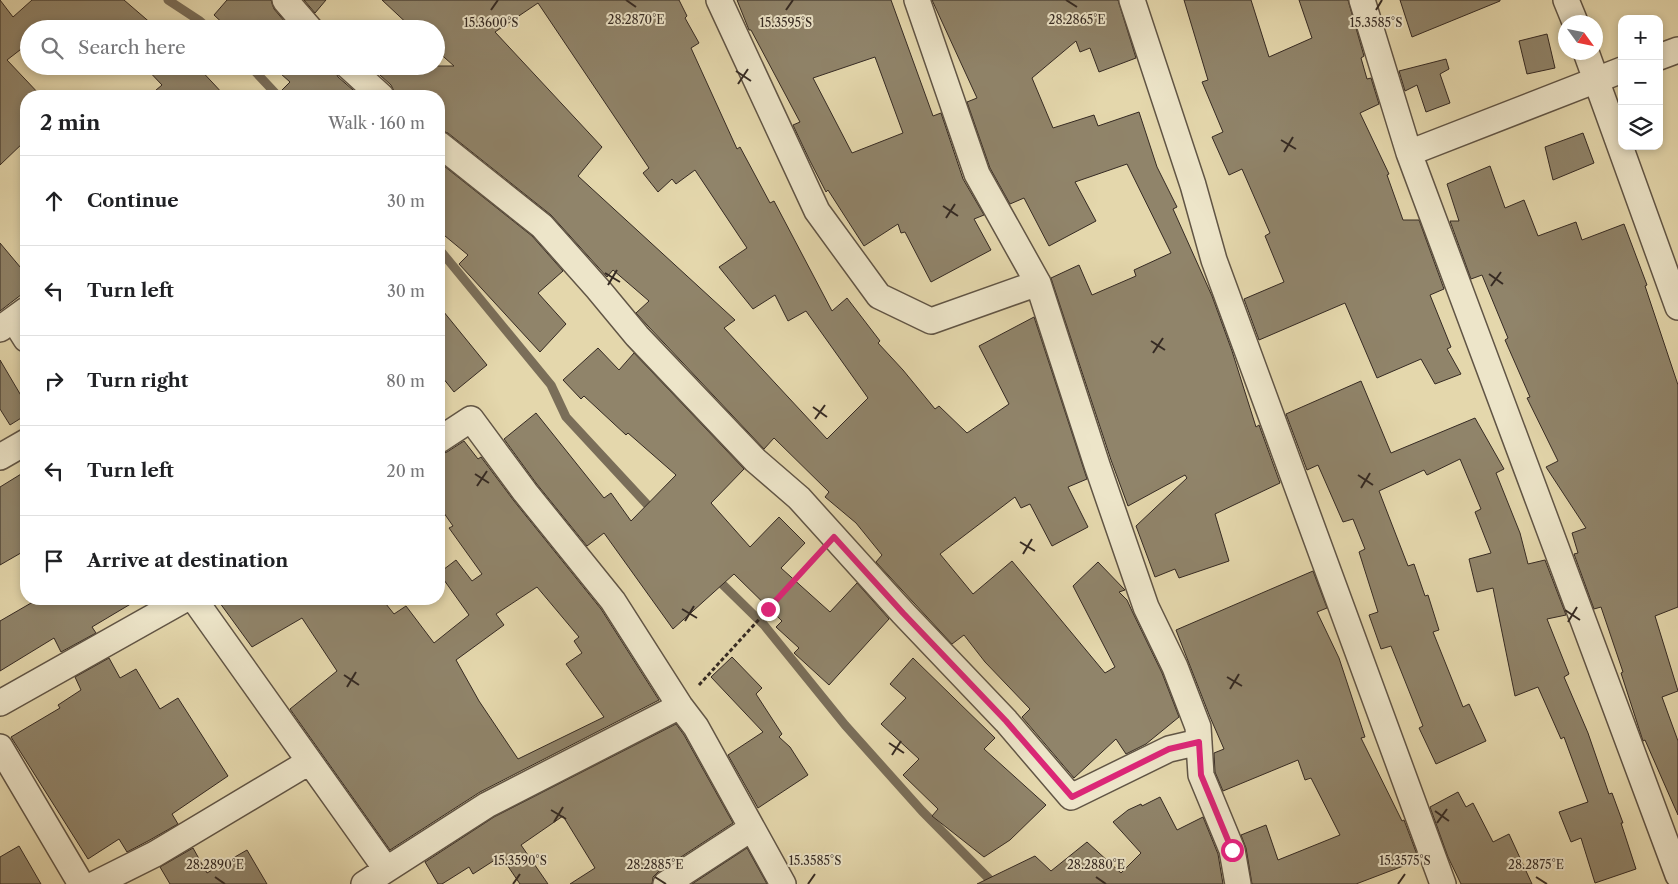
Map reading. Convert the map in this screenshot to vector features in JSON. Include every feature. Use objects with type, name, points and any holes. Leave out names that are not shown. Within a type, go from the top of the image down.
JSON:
[{"type":"street","points":[[285,0],[302,20]]},
{"type":"street","points":[[719,0],[817,210],[879,296],[931,321],[1038,283]]},
{"type":"street","points":[[917,0],[977,174],[1038,283],[1097,465],[1146,607],[1175,668],[1198,727],[1201,775],[1232,850],[1238,884]]},
{"type":"street","points":[[1132,0],[1193,185],[1214,260],[1443,884]]},
{"type":"street","points":[[1362,0],[1409,153],[1678,874]]},
{"type":"street","points":[[1566,0],[1572,15]]},
{"type":"street","points":[[1663,56],[1678,50]]},
{"type":"street","points":[[1589,60],[1678,307]]},
{"type":"street","points":[[1409,153],[1618,71]]},
{"type":"street","points":[[358,75],[374,90]]},
{"type":"street","points":[[445,149],[542,226],[637,336],[755,460],[799,498],[903,613],[1006,721],[1072,797],[1169,749],[1199,742]]},
{"type":"street","points":[[445,436],[471,419],[525,492],[613,601],[680,706],[696,727],[783,884]]},
{"type":"street","points":[[0,457],[20,445]]},
{"type":"street","points":[[0,703],[174,605]]},
{"type":"street","points":[[198,605],[386,870]]},
{"type":"street","points":[[364,884],[487,806],[680,706]]},
{"type":"street","points":[[0,747],[81,884]]},
{"type":"street","points":[[95,884],[156,854],[309,762]]},
{"type":"street","points":[[666,884],[752,828]]},
{"type":"path","points":[[680,706],[834,537]]},
{"type":"building","points":[[0,0],[13,17],[32,0],[124,0],[147,20],[20,20],[20,50],[7,60],[35,90],[20,90],[20,146],[0,165]]},
{"type":"building","points":[[227,0],[271,0],[274,9],[283,20],[219,20],[214,15]]},
{"type":"building","points":[[304,0],[326,0],[315,13]]},
{"type":"building","points":[[382,0],[679,0],[687,16],[685,18],[699,43],[691,48],[737,149],[740,147],[770,203],[774,201],[832,311],[847,298],[880,341],[878,343],[935,409],[939,406],[967,433],[1009,404],[979,346],[1034,317],[1087,479],[1068,487],[1088,527],[1052,546],[1030,504],[1021,508],[1015,497],[940,554],[973,594],[1012,561],[1105,673],[1115,667],[1073,586],[1098,562],[1125,590],[1119,592],[1127,600],[1162,673],[1179,717],[1146,744],[1126,754],[1116,739],[1074,778],[1022,717],[1030,709],[985,662],[964,635],[952,644],[876,562],[882,555],[856,523],[825,497],[829,492],[774,438],[764,449],[636,313],[649,301],[613,270],[607,277],[551,215],[445,132],[445,90],[394,90],[380,75],[445,75],[445,66],[454,66],[445,58],[445,20],[403,20]],"holes":[[[538,3],[649,168],[643,173],[658,192],[672,179],[676,184],[695,170],[747,248],[719,267],[753,309],[775,295],[788,321],[806,311],[868,398],[827,439],[724,328],[735,320],[578,176],[602,147],[495,32]]]},
{"type":"building","points":[[737,0],[891,0],[933,116],[941,113],[963,179],[984,215],[974,219],[991,250],[931,282],[905,232],[901,233],[898,224],[864,246],[828,190],[826,192],[793,125],[800,122],[751,30],[749,30]],"holes":[[[875,57],[903,133],[852,153],[813,78]]]},
{"type":"building","points":[[932,0],[1118,0],[1136,58],[1099,72],[1090,48],[1080,52],[1076,41],[1032,78],[1053,128],[1094,115],[1098,126],[1139,112],[1157,167],[1177,207],[1173,209],[1212,296],[1256,427],[1259,425],[1280,483],[1215,514],[1229,561],[1179,578],[1175,569],[1155,577],[1136,526],[1187,478],[1185,475],[1128,506],[1051,278],[1079,265],[1092,295],[1136,276],[1134,270],[1171,253],[1127,164],[1075,182],[1096,221],[1049,246],[1024,198],[1010,204],[990,168],[967,102],[977,98]]},
{"type":"building","points":[[1184,0],[1251,0],[1269,57],[1312,38],[1299,0],[1348,0],[1364,56],[1361,58],[1367,79],[1371,78],[1379,104],[1360,113],[1389,174],[1387,175],[1403,220],[1419,220],[1444,289],[1430,295],[1451,347],[1447,349],[1461,374],[1435,384],[1421,359],[1377,378],[1345,303],[1259,340],[1244,299],[1284,282],[1265,236],[1270,233],[1242,169],[1229,175],[1212,137],[1223,132],[1202,82],[1208,80]]},
{"type":"building","points":[[1400,0],[1500,0],[1500,1],[1412,37]]},
{"type":"building","points":[[1547,34],[1555,68],[1527,74],[1519,41]]},
{"type":"building","points":[[1446,59],[1449,69],[1440,74],[1450,103],[1426,112],[1417,85],[1405,91],[1399,71]]},
{"type":"building","points":[[153,75],[205,75],[219,90],[156,90],[162,85]]},
{"type":"building","points":[[282,75],[337,75],[353,90],[282,90],[290,82]]},
{"type":"building","points":[[1583,133],[1594,163],[1553,180],[1545,147]]},
{"type":"building","points":[[1490,166],[1505,208],[1524,200],[1538,236],[1576,222],[1582,240],[1624,224],[1647,285],[1645,286],[1678,385],[1678,607],[1655,616],[1678,691],[1662,697],[1678,741],[1678,815],[1645,740],[1643,741],[1621,673],[1623,672],[1601,607],[1594,609],[1574,554],[1578,553],[1572,533],[1586,528],[1546,467],[1558,461],[1527,398],[1530,397],[1505,340],[1508,338],[1482,275],[1471,279],[1450,221],[1459,221],[1447,184]]},
{"type":"building","points":[[445,167],[532,236],[563,271],[538,293],[566,324],[540,352],[459,264],[468,255],[445,236]]},
{"type":"building","points":[[0,243],[20,267],[20,296],[0,311]]},
{"type":"building","points":[[445,313],[487,365],[454,392],[445,381]]},
{"type":"building","points":[[598,348],[619,370],[634,353],[744,469],[711,503],[750,547],[779,517],[805,543],[781,568],[830,612],[857,583],[889,619],[829,685],[794,653],[799,648],[776,627],[782,621],[734,574],[673,629],[604,533],[587,546],[536,483],[504,439],[536,413],[604,498],[611,493],[631,521],[676,475],[628,433],[626,435],[584,396],[581,399],[563,380]]},
{"type":"building","points":[[0,360],[20,394],[20,419],[10,425],[0,409]]},
{"type":"building","points":[[1361,381],[1391,453],[1475,418],[1504,469],[1496,473],[1520,533],[1528,564],[1545,560],[1566,615],[1547,619],[1569,674],[1564,677],[1588,733],[1609,794],[1612,793],[1636,869],[1595,883],[1581,838],[1571,842],[1559,812],[1588,802],[1564,737],[1561,739],[1538,687],[1515,696],[1493,588],[1477,592],[1469,559],[1491,553],[1475,512],[1481,509],[1460,459],[1427,475],[1424,470],[1379,491],[1408,566],[1414,564],[1425,596],[1428,595],[1439,630],[1433,632],[1463,707],[1469,704],[1486,741],[1436,764],[1419,728],[1423,726],[1391,646],[1381,649],[1369,615],[1378,612],[1359,552],[1365,549],[1353,519],[1343,522],[1318,465],[1307,470],[1286,414]]},
{"type":"building","points":[[464,441],[478,459],[481,457],[601,609],[659,700],[480,792],[390,850],[290,709],[337,671],[302,618],[252,647],[221,605],[387,605],[394,614],[406,606],[434,643],[469,615],[445,581],[445,568],[456,560],[472,581],[482,574],[449,528],[453,526],[445,515],[445,453]],"holes":[[[537,587],[579,637],[574,641],[582,653],[566,664],[604,717],[518,759],[479,701],[456,660],[504,625],[496,614]]]},
{"type":"building","points":[[20,475],[20,553],[0,565],[0,487]]},
{"type":"building","points":[[1313,571],[1327,608],[1317,612],[1339,658],[1365,737],[1361,738],[1402,821],[1404,820],[1419,860],[1356,884],[1252,884],[1246,848],[1241,835],[1266,825],[1278,860],[1340,835],[1311,778],[1305,780],[1298,760],[1223,791],[1215,772],[1214,753],[1224,749],[1176,630]]},
{"type":"building","points":[[28,605],[129,605],[92,627],[96,633],[61,652],[54,638],[0,671],[0,621]]},
{"type":"building","points":[[732,657],[762,688],[756,694],[782,734],[779,737],[790,747],[808,775],[758,808],[728,755],[763,732],[711,677]]},
{"type":"building","points":[[109,658],[120,678],[136,669],[160,709],[178,698],[228,776],[172,814],[178,824],[127,852],[119,839],[88,859],[11,737],[60,708],[58,705],[81,690],[75,677]]},
{"type":"building","points":[[913,658],[995,738],[984,749],[1046,805],[1010,840],[984,857],[932,816],[938,809],[903,775],[919,759],[881,724],[906,698],[890,684]]},
{"type":"building","points":[[676,724],[733,823],[658,872],[653,877],[652,884],[570,884],[595,868],[563,816],[521,845],[548,884],[520,884],[501,856],[473,874],[469,867],[442,884],[438,884],[425,862],[494,817]]},
{"type":"building","points":[[1458,792],[1466,807],[1473,803],[1493,842],[1509,834],[1532,884],[1461,884],[1448,857],[1430,807]]},
{"type":"building","points":[[1160,797],[1177,830],[1203,817],[1218,854],[1223,884],[977,884],[1035,856],[1051,871],[1087,842],[1121,873],[1141,853],[1113,822],[1128,810],[1141,804],[1142,806]]},
{"type":"building","points":[[19,846],[41,884],[0,884],[0,857]]},
{"type":"building","points":[[193,848],[207,873],[247,850],[267,884],[170,884],[160,867]]},
{"type":"building","points":[[747,848],[767,884],[692,884]]},
{"type":"waterway","points":[[168,0],[198,20]]},
{"type":"waterway","points":[[258,75],[272,90]]},
{"type":"waterway","points":[[445,256],[551,385],[566,417],[655,513]]},
{"type":"waterway","points":[[715,577],[764,625],[845,725],[922,811],[994,884]]},
{"type":"route","points":[[768,609],[834,537],[1006,721],[1072,797],[1169,749],[1199,742],[1201,775],[1232,850]]}]
